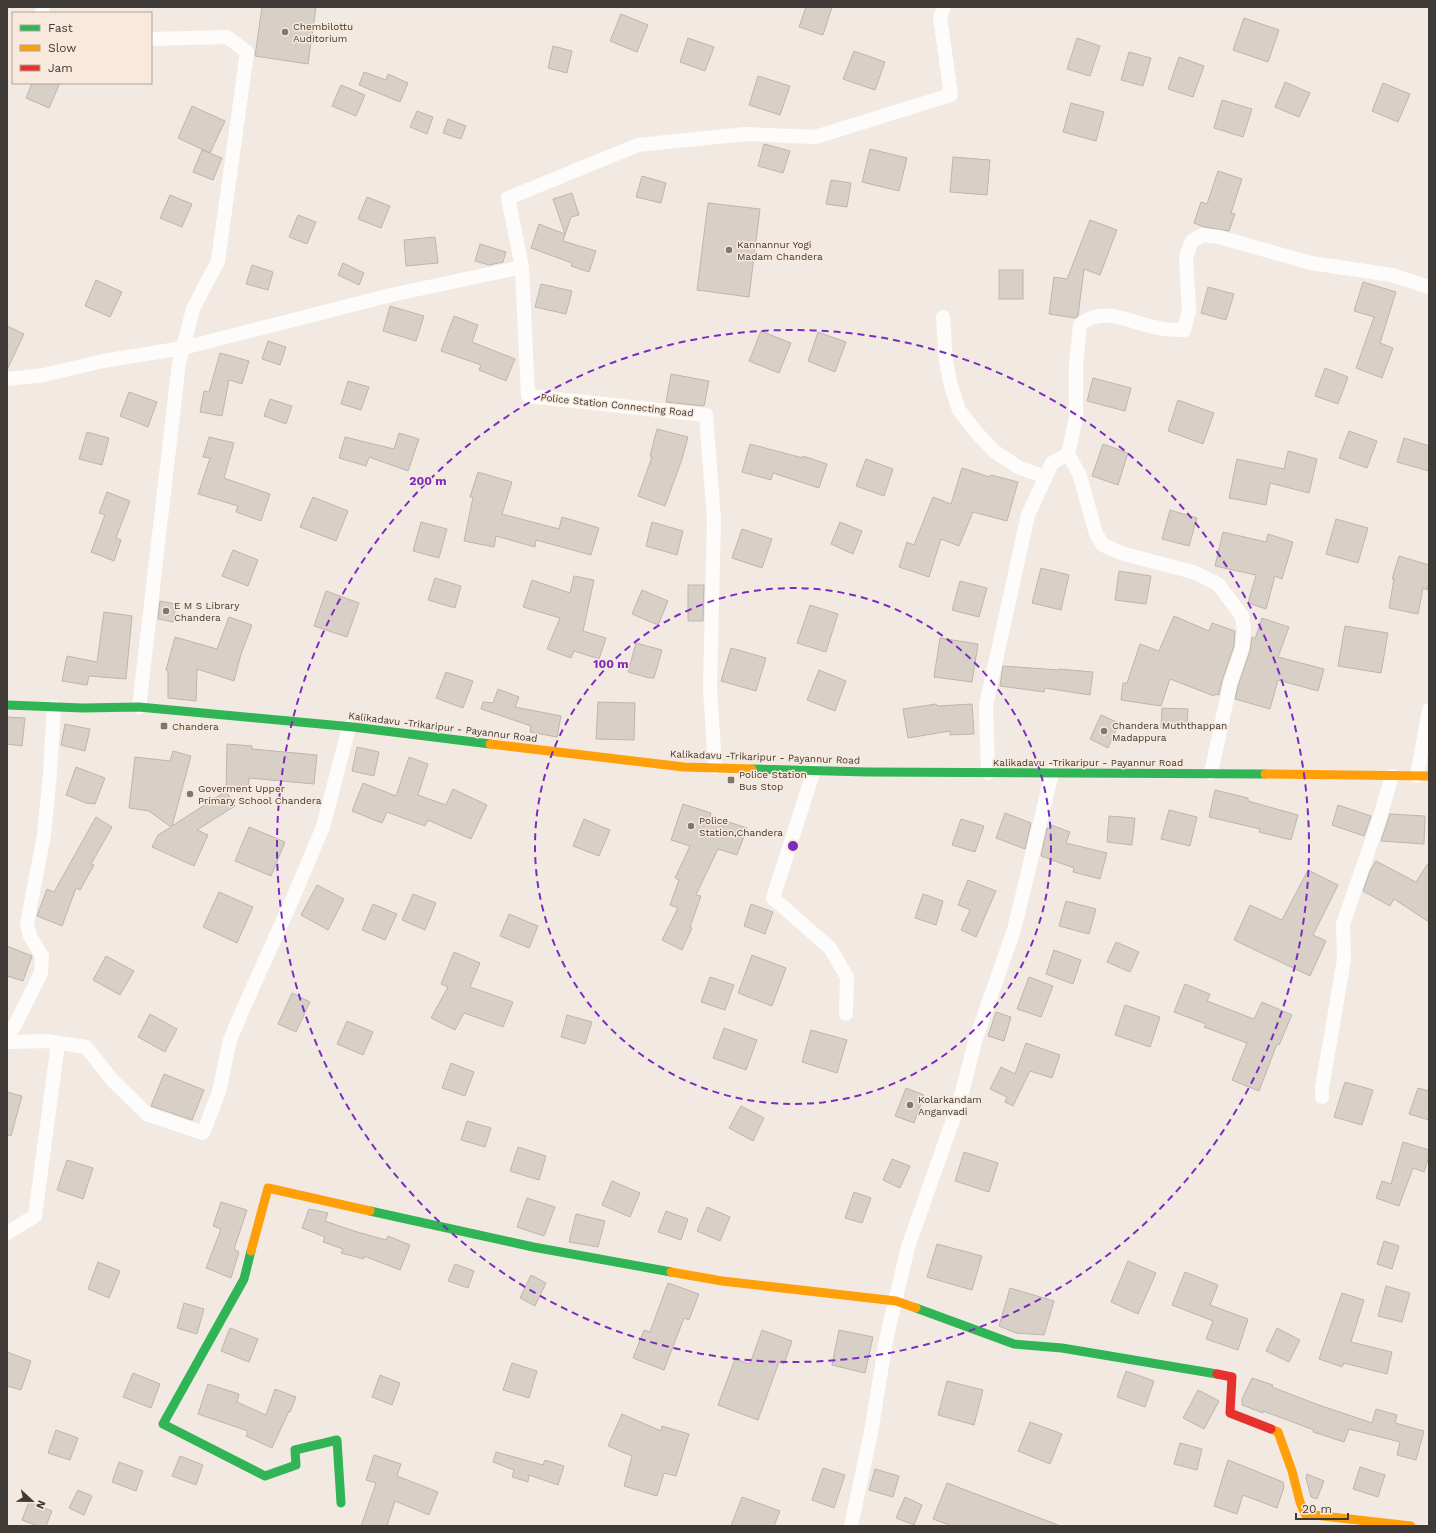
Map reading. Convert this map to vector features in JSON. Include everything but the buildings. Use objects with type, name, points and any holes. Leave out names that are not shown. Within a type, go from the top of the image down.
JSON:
[{"type":"street","points":[[7,379],[44,375],[103,361],[183,348],[391,295],[522,267],[508,198],[638,145],[746,134],[815,137],[951,96],[940,18],[944,7]]},
{"type":"street","points":[[139,706],[179,363],[193,309],[218,261],[247,52],[227,37],[152,39]]},
{"type":"street","points":[[1211,773],[1230,684],[1242,648],[1244,630],[1242,616],[1218,584],[1193,572],[1124,554],[1104,545],[1096,534],[1080,476],[1068,454],[1076,418],[1076,365],[1080,324],[1087,318],[1104,314],[1158,328],[1184,330],[1189,311],[1186,257],[1192,241],[1203,235],[1311,263],[1392,275],[1429,287]]},
{"type":"street","name":"Police Station Connecting Road","points":[[522,267],[528,396],[706,415],[714,519],[710,687],[715,768]]},
{"type":"street","points":[[943,317],[946,361],[951,386],[959,410],[977,433],[994,451],[1018,467],[1046,477]]},
{"type":"street","points":[[988,773],[986,705],[1028,516],[1052,463],[1068,454]]},
{"type":"street","name":"Kalikadavu -Trikaripur - Payannur Road","points":[[7,704],[83,708],[139,706],[349,727],[684,767],[988,773],[1211,773],[1423,776]]},
{"type":"street","points":[[7,1035],[15,1025],[41,973],[42,956],[30,936],[27,924],[44,835],[54,707]]},
{"type":"street","points":[[1423,776],[1429,710]]},
{"type":"street","points":[[7,1042],[47,1041],[86,1047],[114,1081],[147,1114],[203,1133],[219,1092],[230,1040],[323,827],[349,727]]},
{"type":"street","points":[[814,770],[773,898],[830,948],[847,977],[846,1014]]},
{"type":"street","points":[[851,1526],[872,1427],[886,1340],[908,1247],[958,1108],[976,1038],[1014,930],[1052,773]]},
{"type":"street","points":[[1322,1097],[1322,1088],[1344,960],[1343,924],[1378,823],[1392,776]]},
{"type":"street","points":[[7,1233],[35,1216],[58,1043]]},
{"type":"street","points":[[341,1503],[337,1440],[295,1450],[296,1465],[265,1476],[163,1424],[244,1279],[268,1188],[541,1248],[722,1281],[896,1301],[1014,1344],[1062,1348],[1232,1378],[1230,1413],[1278,1432],[1292,1471],[1300,1502],[1306,1514],[1411,1526]]},
{"type":"traffic: fast","points":[[7,705],[83,708],[139,707],[353,727],[490,744]]},
{"type":"traffic: fast","points":[[752,769],[868,772],[1265,774]]},
{"type":"traffic: fast","points":[[370,1211],[533,1247],[671,1272]]},
{"type":"traffic: fast","points":[[251,1251],[244,1279],[163,1424],[265,1476],[296,1465],[295,1450],[337,1440],[341,1503]]},
{"type":"traffic: fast","points":[[916,1308],[1014,1344],[1062,1348],[1217,1374]]},
{"type":"traffic: slow","points":[[490,744],[684,767],[752,769]]},
{"type":"traffic: slow","points":[[1265,774],[1429,776]]},
{"type":"traffic: slow","points":[[251,1251],[268,1188],[370,1211]]},
{"type":"traffic: slow","points":[[671,1272],[722,1281],[896,1301],[916,1308]]},
{"type":"traffic: slow","points":[[1271,1429],[1278,1432],[1305,1514],[1411,1526]]},
{"type":"traffic: jam","points":[[1217,1374],[1232,1377],[1230,1413],[1271,1429]]},
{"type":"place","name":"Chembilottu Auditorium","points":[[285,32]]},
{"type":"place","name":"Kannannur Yogi Madam Chandera","points":[[729,250]]},
{"type":"place","name":"E M S Library Chandera","points":[[166,611]]},
{"type":"place","name":"Chandera","points":[[164,726]]},
{"type":"place","name":"Chandera Muththappan Madappura","points":[[1104,731]]},
{"type":"place","name":"Police Station Bus Stop","points":[[731,780]]},
{"type":"place","name":"Goverment Upper Primary School Chandera","points":[[190,794]]},
{"type":"place","name":"Police Station,Chandera","points":[[691,826]]},
{"type":"place","name":"Kolarkandam Anganvadi","points":[[910,1105]]}]
